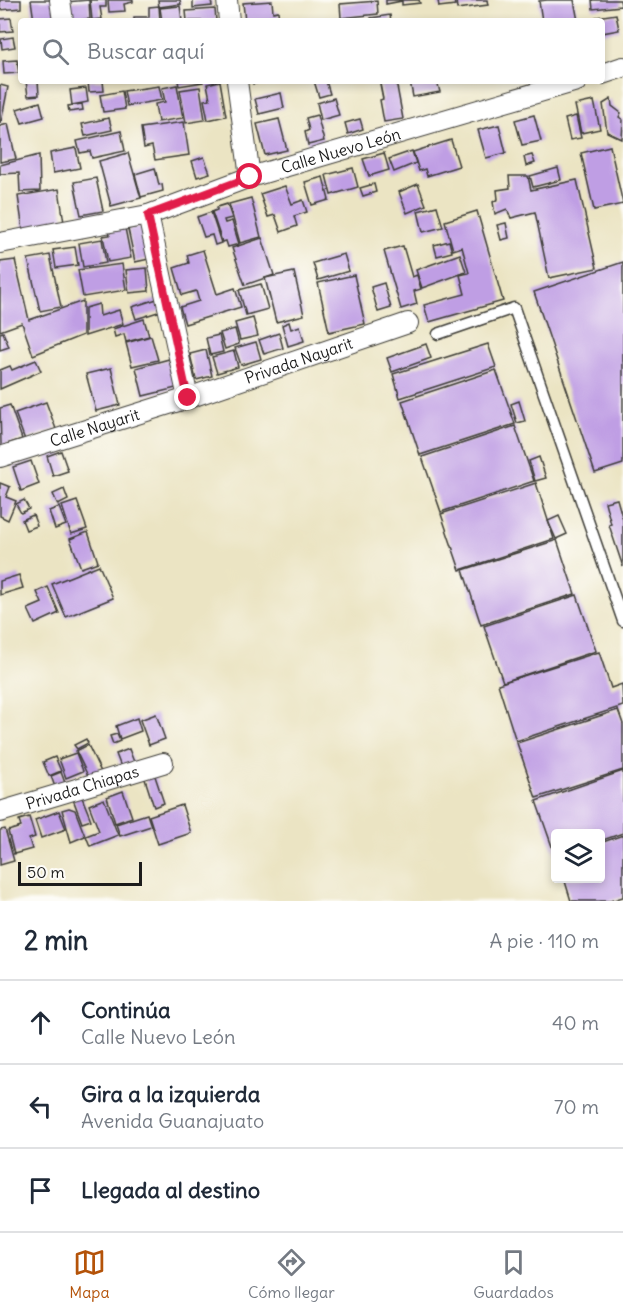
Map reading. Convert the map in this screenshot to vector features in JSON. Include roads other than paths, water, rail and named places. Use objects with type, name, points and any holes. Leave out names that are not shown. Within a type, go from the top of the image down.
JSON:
[{"type":"street","points":[[60,0],[63,18]]},
{"type":"street","points":[[227,0],[229,18]]},
{"type":"street","points":[[605,73],[623,67]]},
{"type":"street","points":[[237,84],[250,177]]},
{"type":"street","name":"Calle Nuevo León","points":[[0,243],[148,215],[250,177],[567,84]]},
{"type":"street","points":[[148,215],[188,398]]},
{"type":"street","name":"Privada Nayarit","points":[[188,398],[408,323]]},
{"type":"street","name":"Calle Nayarit","points":[[0,457],[188,398]]},
{"type":"street","name":"Privada Chiapas","points":[[0,812],[163,763]]},
{"type":"lane","points":[[438,334],[514,308],[623,621]]}]
